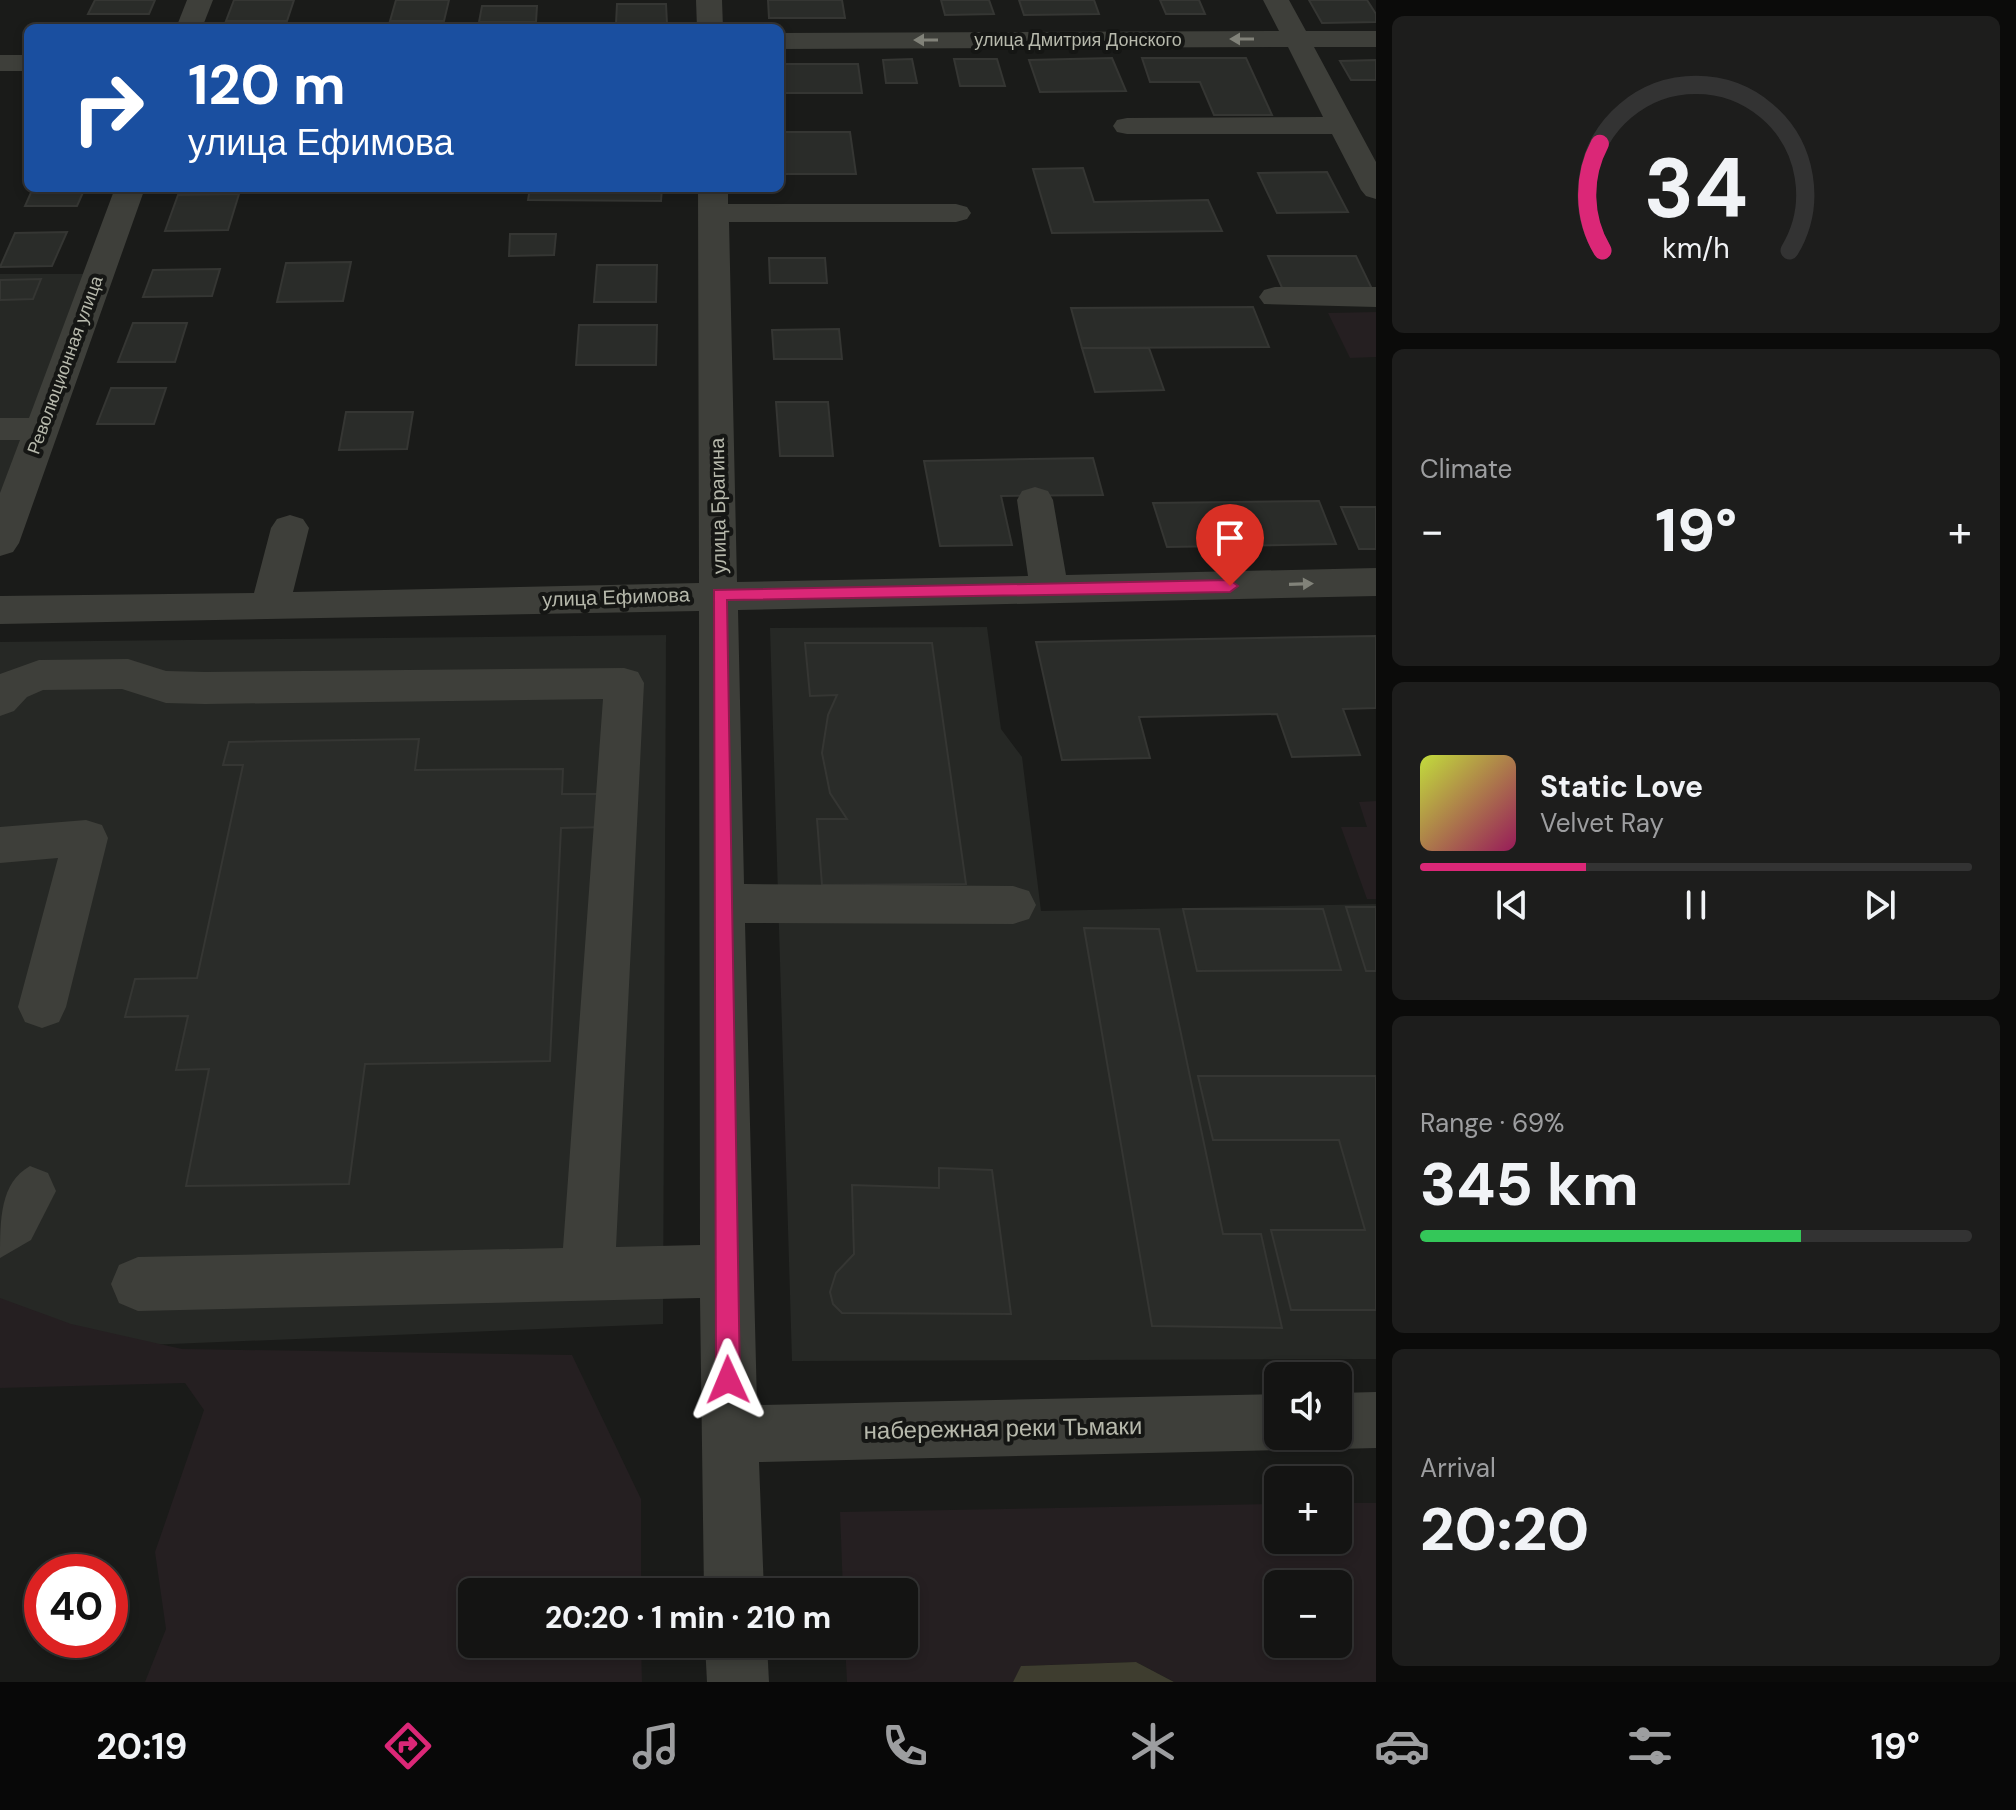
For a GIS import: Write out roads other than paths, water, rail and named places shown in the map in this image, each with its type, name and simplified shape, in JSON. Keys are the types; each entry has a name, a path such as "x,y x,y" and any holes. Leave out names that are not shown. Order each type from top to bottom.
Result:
{"street":[{"path":"191,24 200,0"},
{"path":"709,0 710,24"},
{"path":"1276,0 1376,190"},
{"name":"улица Дмитрия Донского","path":"784,41 1376,39"},
{"path":"1127,126 1342,125"},
{"name":"Революционная улица","path":"0,543 129,192"},
{"path":"713,200 956,213"},
{"name":"улица Брагина","path":"713,200 729,1434 734,1578"},
{"path":"1275,297 1376,297"},
{"path":"0,429 42,429"},
{"path":"1035,500 1050,591"},
{"path":"270,607 290,528"},
{"name":"улица Ефимова","path":"0,610 270,607 1376,582"},
{"path":"0,700 13,686 39,675 128,674 143,682 166,687 205,688 624,683 588,1272"},
{"path":"0,845 86,838 42,1007"},
{"path":"722,903 1013,905"},
{"path":"0,1232 12,1222 30,1191"},
{"path":"138,1284 727,1271"},
{"path":"1352,1421 1376,1420"},
{"name":"набережная реки Тьмаки","path":"729,1434 1264,1422"},
{"path":"737,1658 738,1682"}]}
